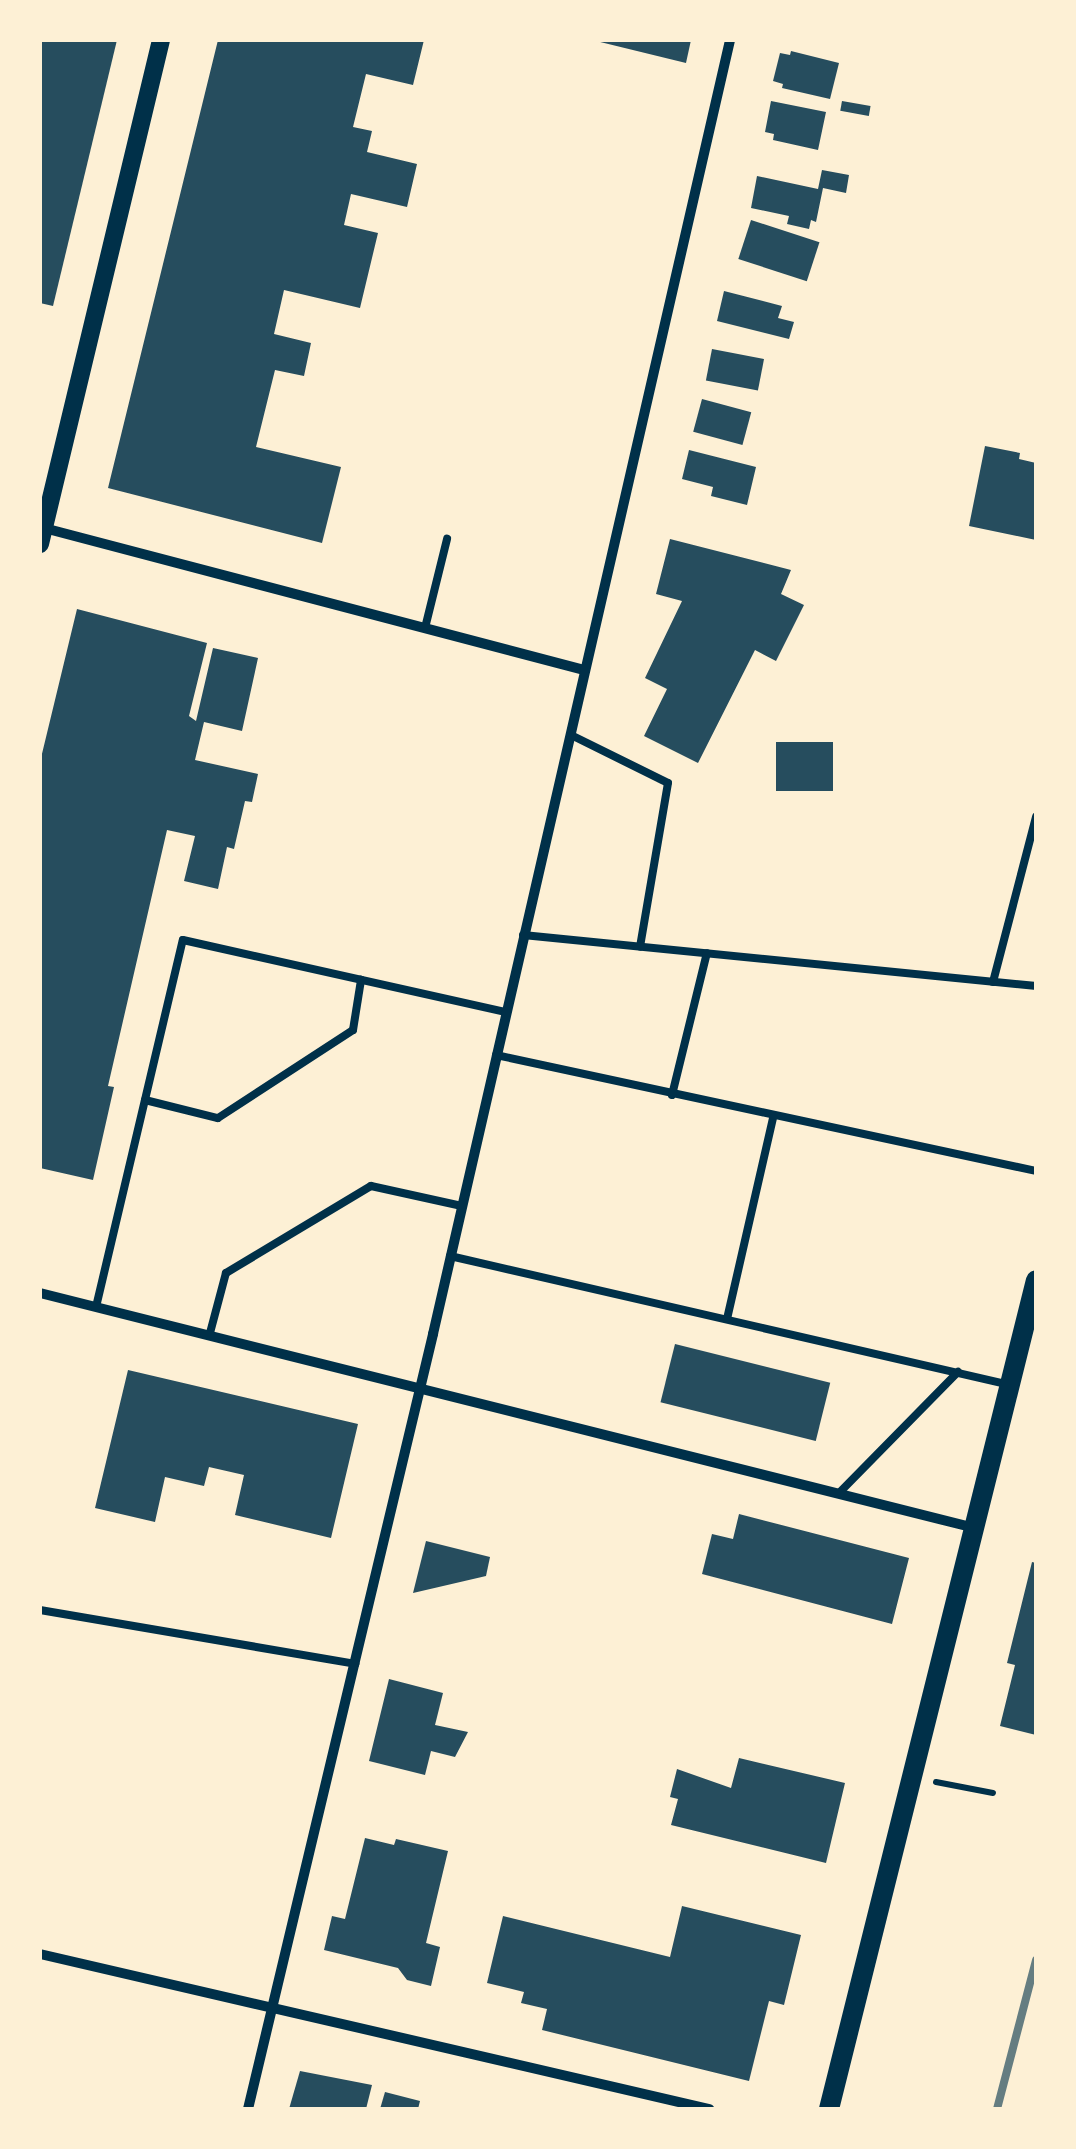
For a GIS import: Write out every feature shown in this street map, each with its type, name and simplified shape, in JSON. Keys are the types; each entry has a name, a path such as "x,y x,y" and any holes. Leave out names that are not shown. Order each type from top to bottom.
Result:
{"main road":[{"path":"830,2109 1036,1280"}],"street":[{"path":"161,40 41,533 584,670"},
{"path":"248,2109 420,1388 730,40"},
{"path":"40,1293 975,1528"},
{"path":"40,1954 709,2109"}],"lane":[{"path":"425,628 447,539"},
{"path":"571,735 668,783 640,947"},
{"path":"993,982 1036,817"},
{"path":"524,934 1036,986"},
{"path":"96,1306 183,940 506,1012"},
{"path":"672,1094 708,953"},
{"path":"145,1100 218,1118 353,1030 361,980"},
{"path":"496,1055 1036,1172"},
{"path":"727,1319 773,1118"},
{"path":"210,1333 226,1273 370,1186 462,1206"},
{"path":"450,1256 1010,1385"},
{"path":"839,1493 958,1372"},
{"path":"40,1610 355,1664"}],"path":[{"path":"915,1777 993,1794"}],"building":[{"path":"40,40 117,40 53,306 40,303"},
{"path":"218,40 424,40 413,85 366,74 353,127 372,131 367,152 417,164 407,207 351,194 344,225 378,233 360,308 284,290 274,334 311,343 304,376 275,370 256,447 341,467 322,543 108,488"},
{"path":"592,40 691,40 686,63"},
{"path":"791,51 839,63 830,99 782,88 783,84 773,81 780,53 790,55"},
{"path":"771,101 826,112 818,150 773,140 774,134 765,132"},
{"path":"842,101 871,106 869,116 840,111"},
{"path":"822,170 849,175 846,193 823,188 816,222 811,220 809,229 787,224 789,216 751,208 757,176 818,189"},
{"path":"751,220 819,242 807,281 738,259"},
{"path":"724,291 782,306 778,318 794,322 789,339 717,321"},
{"path":"712,349 764,359 758,391 706,380"},
{"path":"702,399 751,412 742,445 693,432"},
{"path":"985,446 1020,453 1019,459 1036,463 1036,540 969,526"},
{"path":"689,450 756,467 747,505 711,496 713,487 682,479"},
{"path":"670,539 791,570 781,594 804,605 776,661 755,650 698,763 644,736 667,689 645,678 682,601 656,594"},
{"path":"77,609 207,643 189,716 196,721 213,648 258,658 242,731 204,722 195,760 258,774 252,802 245,801 234,849 227,847 218,889 184,881 195,836 167,830 108,1086 114,1087 93,1180 40,1168 40,762"},
{"path":"776,742 833,742 833,791 776,791"},
{"path":"675,1344 830,1383 816,1441 660,1402"},
{"path":"128,1370 358,1424 331,1538 235,1515 244,1475 209,1467 204,1486 165,1477 155,1522 95,1508"},
{"path":"739,1514 909,1558 892,1624 702,1574 712,1534 733,1539"},
{"path":"426,1541 490,1557 486,1576 413,1593"},
{"path":"1032,1562 1036,1563 1036,1735 1000,1726 1015,1665 1007,1663"},
{"path":"389,1679 443,1693 435,1725 468,1732 455,1757 431,1751 425,1775 369,1761"},
{"path":"739,1758 845,1783 826,1863 671,1825 678,1799 670,1797 677,1769 731,1788"},
{"path":"365,1838 394,1845 396,1839 448,1851 426,1943 440,1947 431,1986 407,1980 398,1968 324,1950 332,1916 345,1919"},
{"path":"682,1906 801,1935 784,2005 769,2001 749,2081 542,2030 547,2009 521,2003 524,1992 487,1983 503,1916 670,1957"},
{"path":"300,2071 372,2085 366,2109 289,2109"},
{"path":"385,2092 420,2101 418,2109 380,2109"}],"railway":[{"path":"997,2109 1036,1960"}]}
